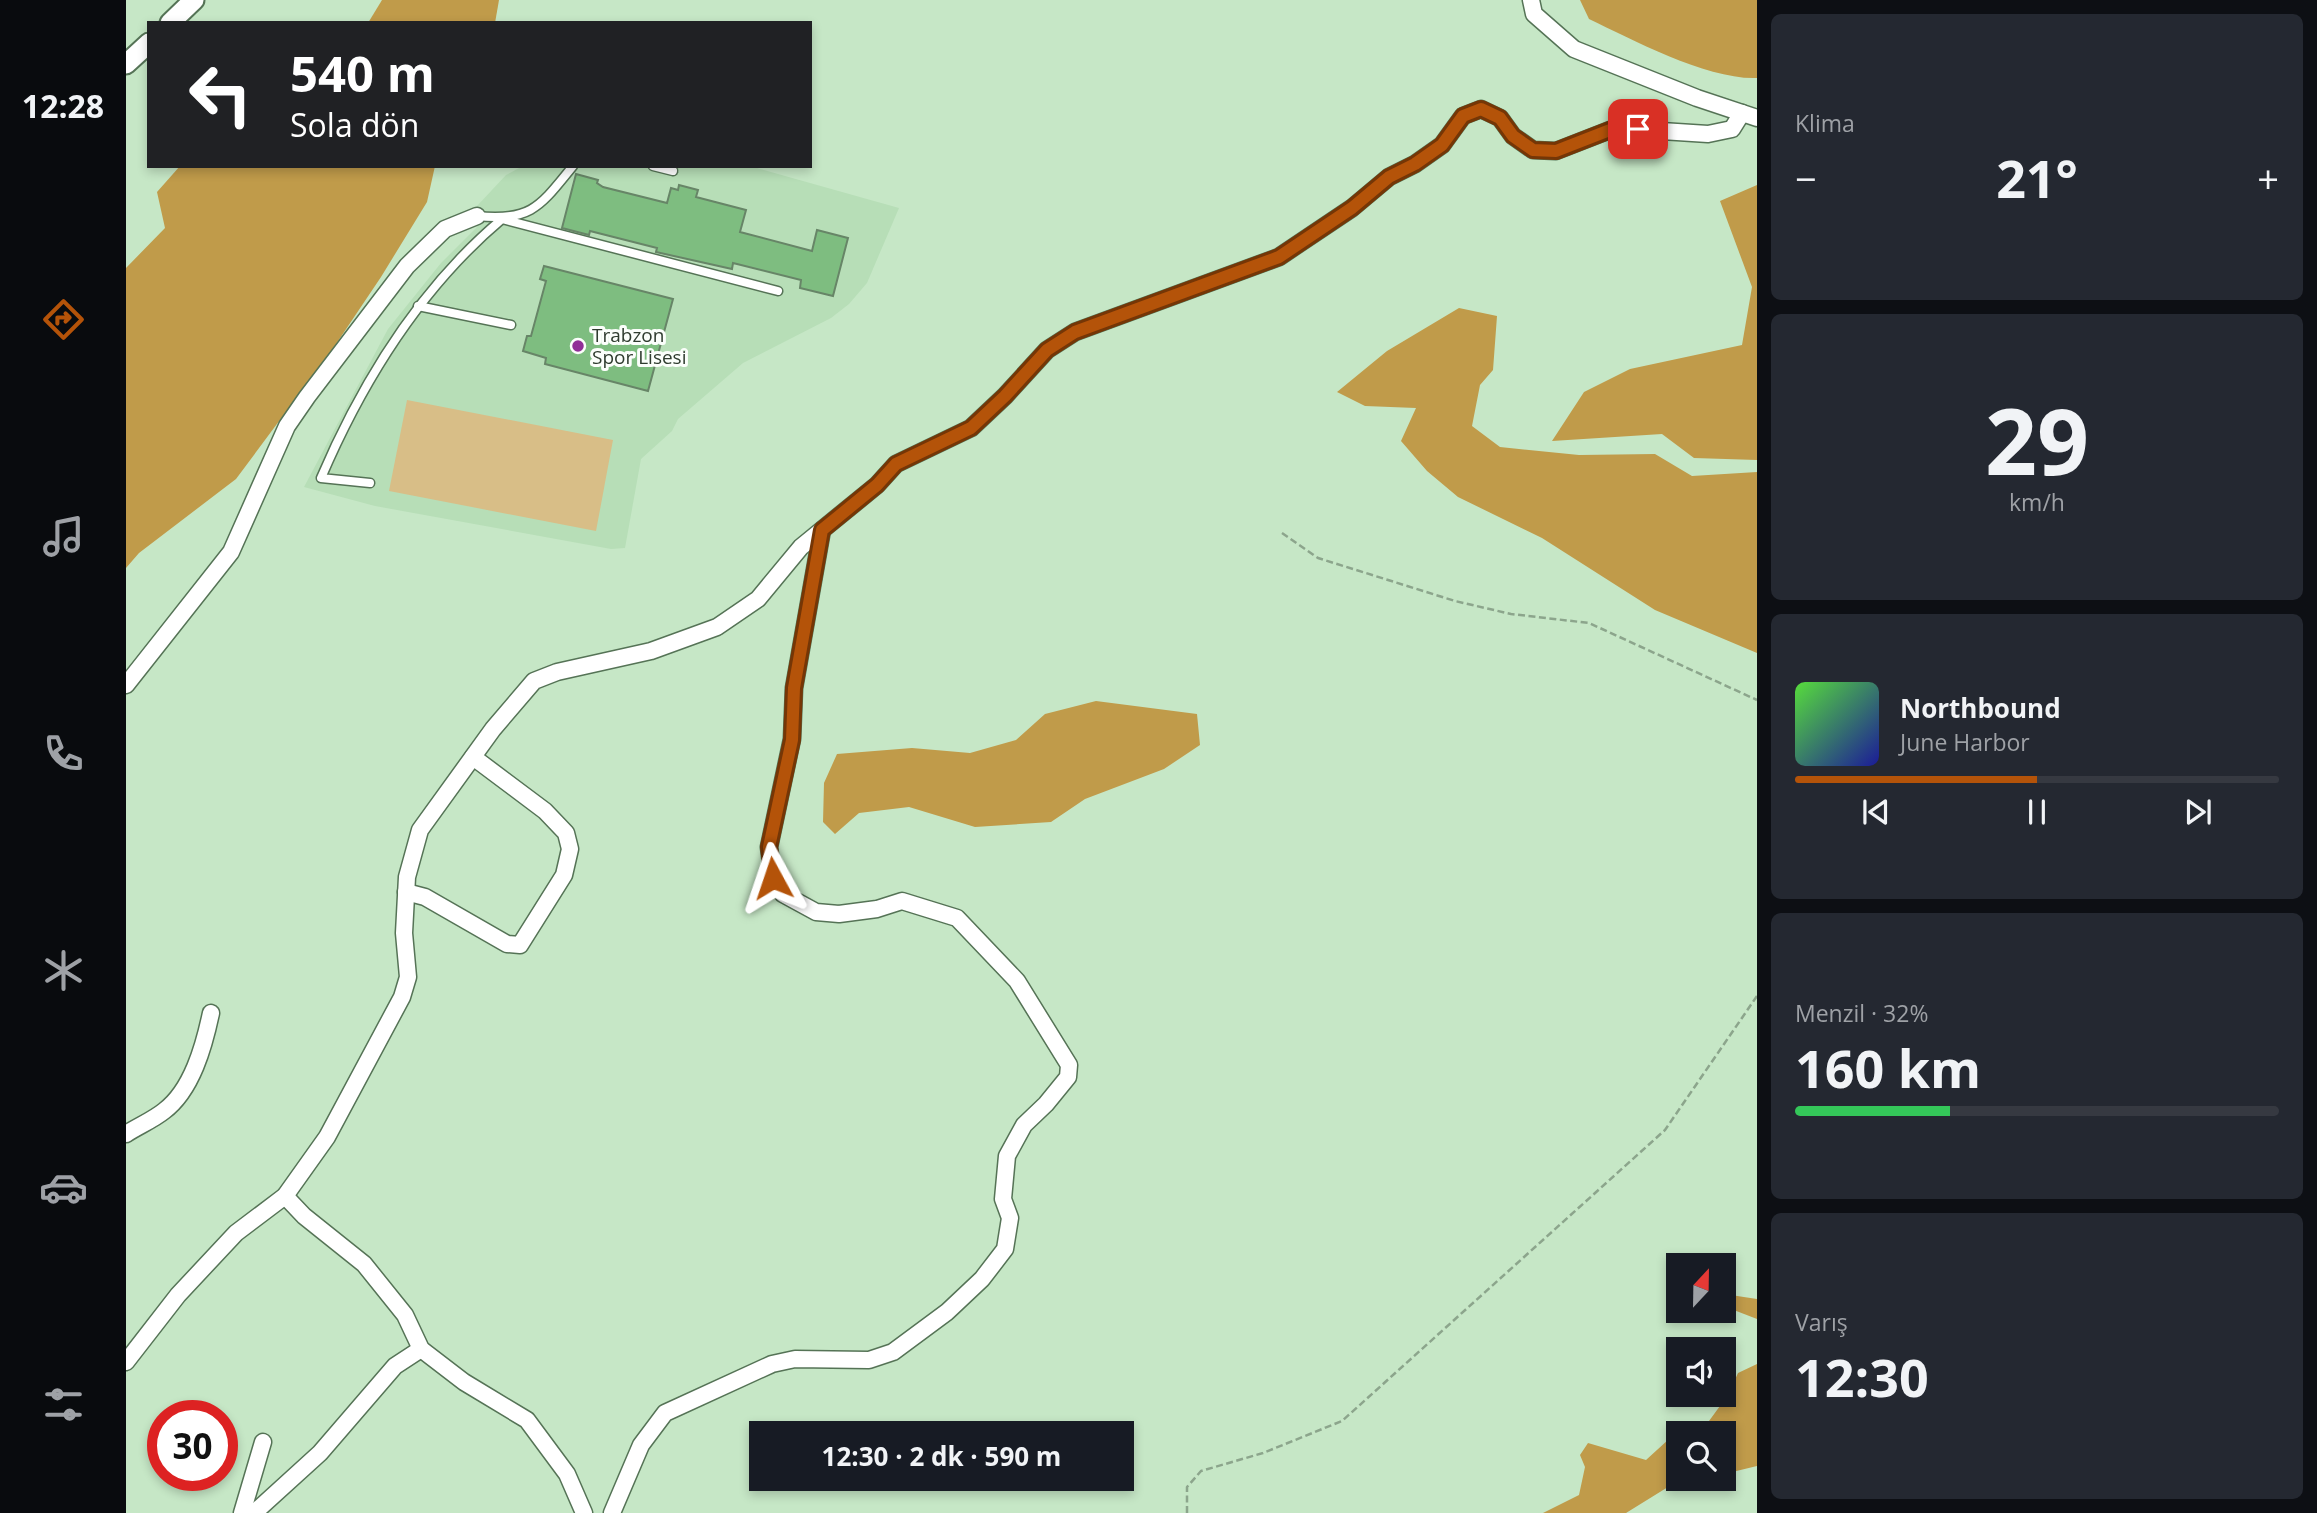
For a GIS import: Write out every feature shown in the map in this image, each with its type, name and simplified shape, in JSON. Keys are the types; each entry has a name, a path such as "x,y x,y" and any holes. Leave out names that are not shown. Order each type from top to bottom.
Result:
{"street":[{"path":"172,21 194,0"},
{"path":"1531,0 1534,14 1574,49 1750,116"},
{"path":"126,64 147,45"},
{"path":"126,1362 178,1295 236,1233 285,1196 327,1137 401,997 408,977 404,933 407,877 420,830 473,757 534,681 651,651 717,627 758,599 801,547 877,485 896,464 971,428 1047,350 1075,332 1279,257 1352,208 1389,177 1415,164 1442,145 1463,116 1481,109 1500,118 1513,136 1533,150 1556,151 1615,128 1708,134 1732,129 1750,116"},
{"path":"126,685 231,552 287,426 307,397 407,266 445,229 477,216"},
{"path":"612,1513 641,1445 665,1413 772,1364 794,1359 869,1360 893,1352 947,1312 973,1287 1004,1249 1010,1217 1003,1199 1007,1156 1024,1125 1068,1077 1069,1065 1017,981 957,918 902,901 877,909 839,914 816,912 783,894 773,878 769,847 792,740 794,688 822,530"},
{"path":"406,892 425,897 506,944 520,945 564,875 570,849 565,833 545,811 473,757"},
{"path":"126,1134 165,1111 183,1089 205,1045 211,1013"},
{"path":"285,1196 304,1216 364,1264 405,1315 421,1349 464,1382 527,1420 567,1474 584,1513"},
{"path":"254,1513 320,1453 394,1366 421,1349"},
{"path":"242,1513 263,1443"}],"lane":[{"path":"370,483 321,478 333,450 395,337 447,269 502,219 530,211 546,200 571,168"},
{"path":"661,168 673,171"},
{"path":"477,216 502,219 778,291"},
{"path":"418,306 511,325"}],"path":[{"path":"1282,533 1318,558 1455,601 1511,614 1588,623 1757,700"},
{"path":"1187,1513 1186,1487 1201,1471 1264,1453 1342,1421 1429,1345 1523,1256 1665,1130 1757,996"}],"shaded area":[{"path":"382,0 499,0 495,21 369,21"},
{"path":"1580,0 1757,0 1757,78 1716,73 1671,57 1589,19"},
{"path":"178,168 435,168 427,202 381,277 332,350 236,479 139,553 126,568 126,268 165,228 157,192"},
{"name":"Trabzon Spor Lisesi","path":"519,168 757,168 899,208 867,283 849,304 831,318 743,363 678,419 672,431 641,459 625,548 611,549 375,506 304,487 388,329 441,263 477,227 477,206 506,175"},
{"path":"1757,185 1757,460 1694,458 1662,434 1552,441 1584,392 1630,369 1742,345 1752,287 1720,201"},
{"path":"1459,308 1497,316 1493,370 1480,385 1472,426 1500,447 1579,455 1655,454 1692,476 1757,472 1757,653 1655,610 1542,538 1458,497 1427,471 1401,441 1416,408 1365,406 1337,392 1387,351"},
{"path":"407,400 613,440 596,531 389,491"},
{"path":"1096,701 1197,714 1200,745 1164,769 1085,799 1051,822 975,827 909,807 859,813 835,834 823,822 824,783 837,754 912,748 970,753 1016,740 1045,714"},
{"path":"1736,1296 1757,1299 1757,1319 1736,1311"},
{"path":"1757,1364 1757,1466 1736,1471 1736,1421 1709,1421 1719,1407 1736,1407 1738,1373"},
{"path":"1666,1442 1666,1488 1626,1513 1543,1513 1579,1495 1585,1467 1580,1455 1588,1443 1646,1460"}],"building":[{"path":"576,174 598,180 597,183 603,187 667,203 671,188 678,190 679,185 698,190 696,197 746,210 740,232 812,251 817,230 848,238 833,296 800,288 801,280 733,263 732,269 656,252 657,248 590,231 589,235 562,228"},
{"path":"544,266 673,299 648,391 545,364 546,358 523,351 527,336 531,336 546,281 540,279"}],"place":[{"name":"Trabzon Spor Lisesi","path":"578,346"}],"route":[{"path":"773,878 769,847 792,740 794,688 822,530 877,485 896,464 971,428 1047,350 1075,332 1279,257 1352,208 1389,177 1415,164 1442,145 1463,116 1481,109 1500,118 1513,136 1533,150 1556,151 1615,128 1638,129"}]}
